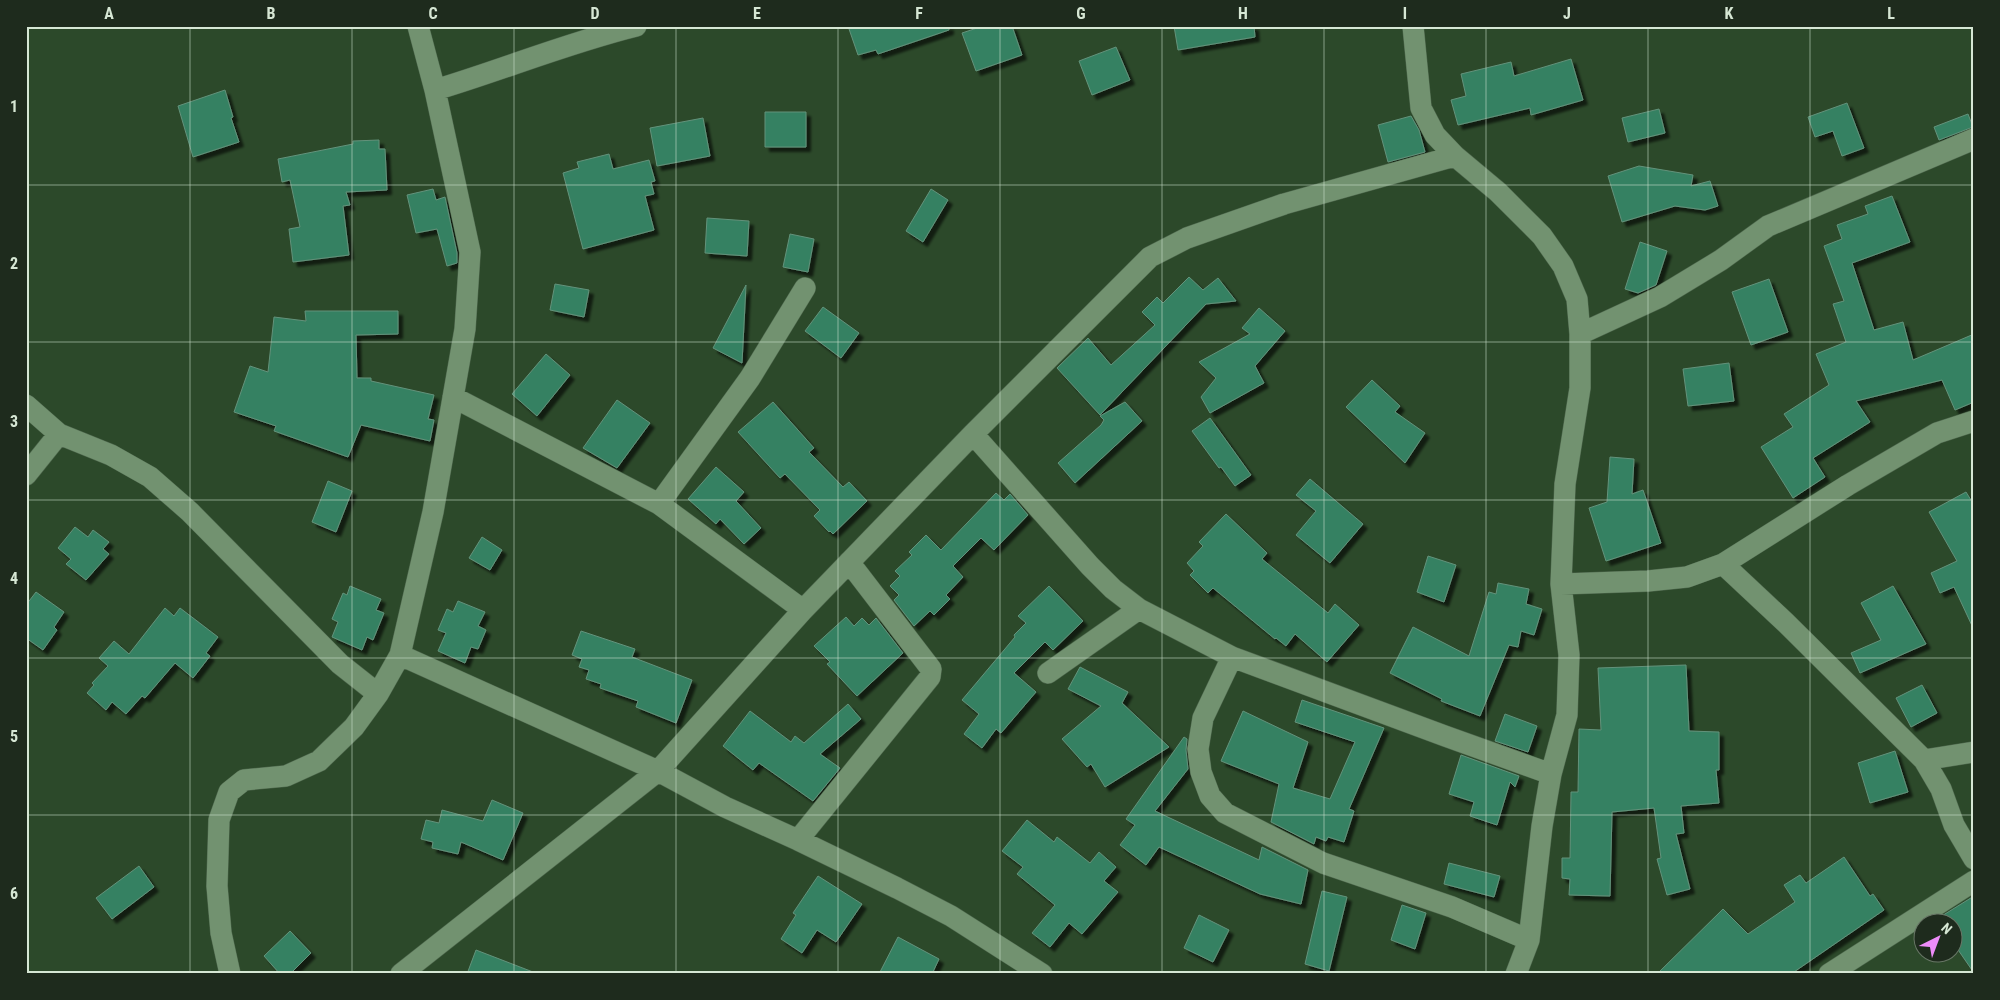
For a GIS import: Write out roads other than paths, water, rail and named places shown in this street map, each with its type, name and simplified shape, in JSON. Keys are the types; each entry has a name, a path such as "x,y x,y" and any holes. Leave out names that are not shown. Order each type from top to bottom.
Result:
{"street":[{"path":"230,974 221,933 217,886 219,820 229,792 244,780 286,776 319,760 354,727 378,694 400,655 433,512 465,329 470,252 435,90 418,26"},
{"path":"435,90 484,76 595,36 636,26"},
{"path":"1413,26 1421,108 1435,135 1455,156 1498,192 1542,236 1563,266 1577,299 1580,334 1580,388 1565,484 1561,584 1569,655 1567,715 1552,774 1542,826 1529,940 1516,974"},
{"path":"1580,334 1660,297 1722,260 1768,226 1974,140"},
{"path":"401,974 658,771 803,610 973,434 1150,257 1187,238 1284,204 1455,156"},
{"path":"659,504 750,378 805,288"},
{"path":"453,397 659,504 803,610"},
{"path":"26,404 59,434 111,455 150,477 190,512 340,664 378,694"},
{"path":"1561,584 1648,581 1687,577 1723,564 1848,485 1937,433 1974,421"},
{"path":"26,475 59,434"},
{"path":"973,434 1090,566 1139,609 1232,657 1552,774"},
{"path":"798,840 930,677 932,672 849,562"},
{"path":"1723,564 1786,623 1924,760 1941,789 1954,825 1974,859"},
{"path":"1048,673 1139,609"},
{"path":"400,655 658,771 725,807 798,840 951,916 1042,974"},
{"path":"1232,657 1203,718 1198,749 1201,772 1210,796 1225,813 1323,863 1452,907 1529,940"},
{"path":"1924,760 1974,752"},
{"path":"1829,974 1974,881"}]}
